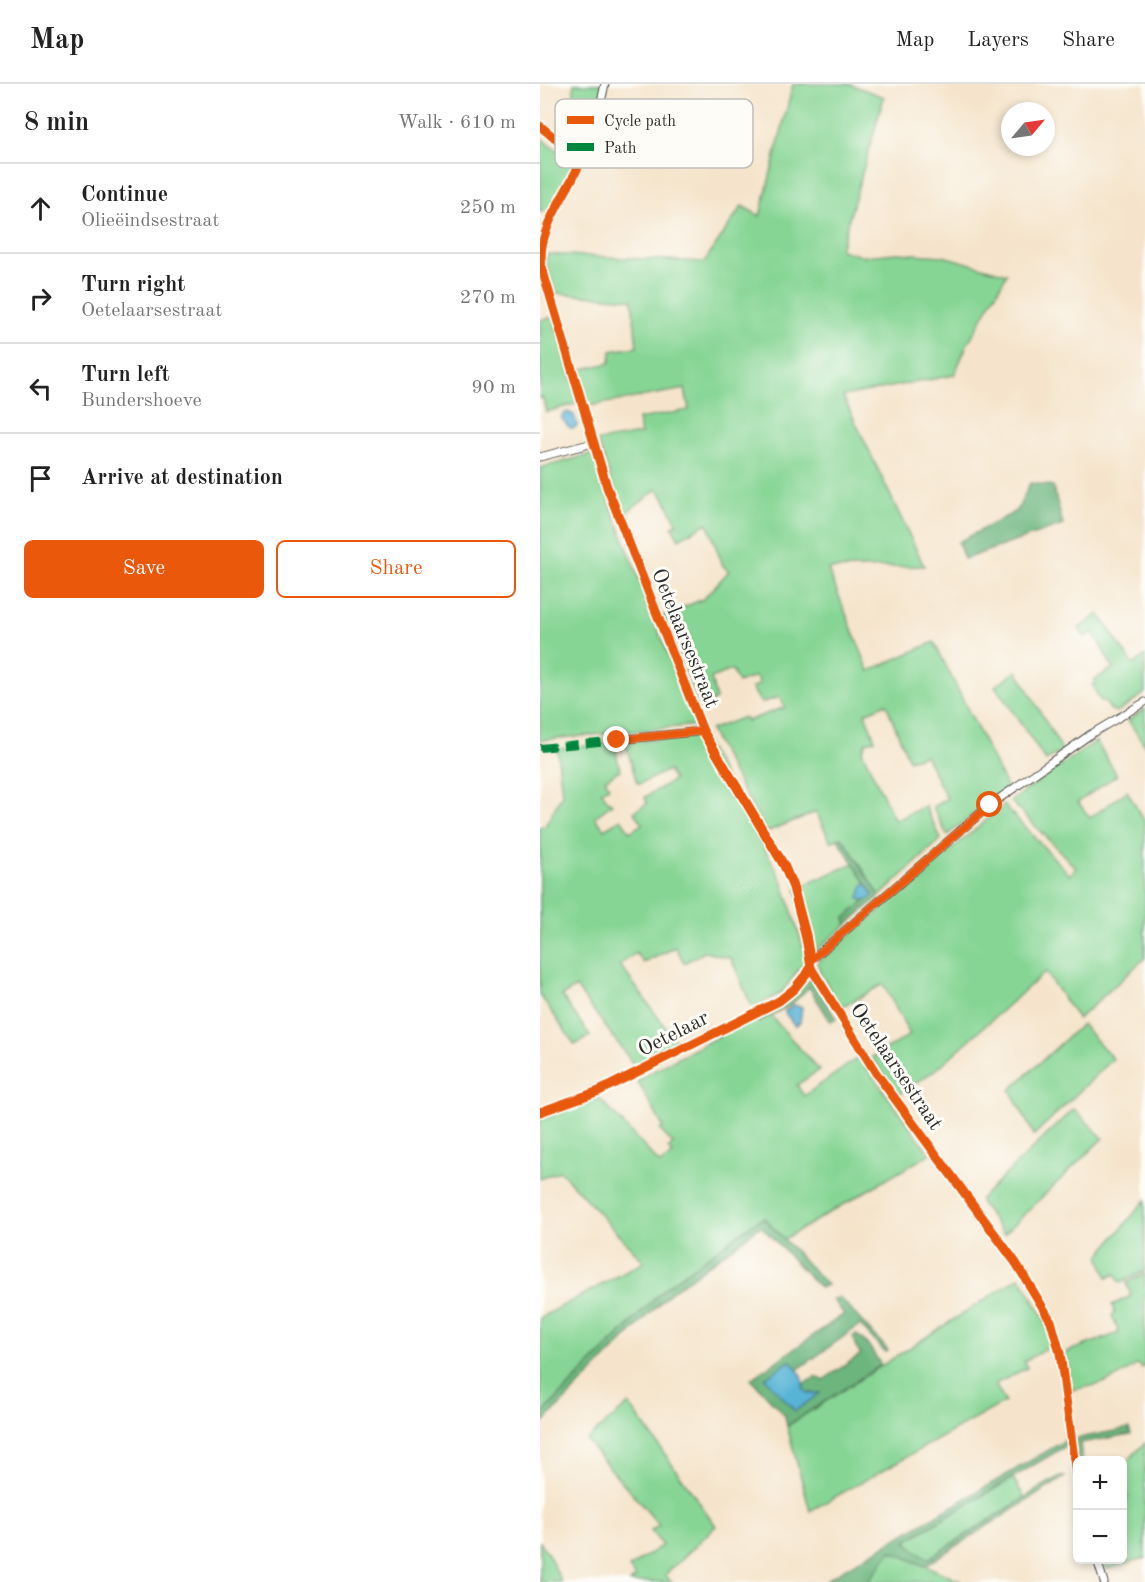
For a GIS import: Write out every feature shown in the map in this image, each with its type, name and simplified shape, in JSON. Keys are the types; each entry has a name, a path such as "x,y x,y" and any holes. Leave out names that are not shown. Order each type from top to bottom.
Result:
{"street":[{"name":"Oetelaarsestraat","path":"603,99 606,84"},
{"path":"540,126 555,138"},
{"name":"Oetelaarsestraat","path":"578,168 542,245 541,265 607,487 703,731 784,866 793,887 811,968 876,1073 1016,1263 1051,1321 1060,1353 1073,1457"},
{"path":"540,457 593,443"},
{"path":"811,960 990,805 1091,734 1145,702"},
{"path":"617,740 703,731"},
{"name":"Oetelaar","path":"540,1112 599,1090 779,1000 794,990 811,968"},
{"path":"1098,1564 1104,1582"}],"green space":[{"path":"574,84 604,84 600,99 574,99"},
{"path":"793,84 849,84 884,97 840,250 863,256 897,253 943,256 1007,274 967,345 954,375 843,396 924,566 828,569 869,671 934,642 1007,788 947,835 933,807 947,799 925,755 909,760 886,704 865,713 875,740 866,742 862,751 895,821 925,806 941,839 880,896 842,837 831,842 816,812 766,832 715,740 710,730 744,717 747,721 785,707 779,697 761,703 752,688 760,684 756,676 738,683 732,670 711,678 716,699 701,708 663,616 703,599 729,571 723,566 707,523 679,539 672,527 677,524 665,499 657,489 623,515 598,441 641,434 638,419 689,410 685,389 589,406 578,370 610,363 611,351 637,347 632,299 555,293 547,266 547,254 704,262 742,206 760,216"},
{"path":"540,137 555,149 555,168 576,168 557,208 540,212"},
{"path":"553,317 579,403 546,412 543,398 540,398 540,320"},
{"path":"592,454 654,620 697,725 540,740 540,468"},
{"path":"1030,483 1053,486 1063,525 964,559 958,542 1017,511"},
{"path":"1099,614 1133,665 1145,655 1145,693 1117,712 1111,710 1104,701 1101,702 1092,685 1096,683 1094,680 1113,668 1093,632 1084,637 1079,628"},
{"path":"1017,671 1062,750 1046,761 995,686"},
{"path":"1145,709 1145,746 1128,720"},
{"path":"702,736 782,880 807,959 781,993 752,1008 731,958 705,952 684,963 676,947 644,963 636,953 620,965 679,1046 637,1069 576,987 562,996 590,1036 575,1045 540,995 540,827 545,826 562,795 557,749 614,743 620,770 605,779 609,787 601,791 612,804 595,817 604,829 621,819 630,832 642,824 634,812 647,803 645,797 674,780 668,770 640,784 637,783 625,742"},
{"path":"1096,741 1117,775 1078,802 1090,818 1127,791 1145,822 1145,958 1078,1019 1045,972 938,1068 899,1095 872,1057 910,1035 883,984 841,1008 820,972 818,962 1004,805 1070,875 1076,868 1011,801"},
{"path":"842,837 880,896 847,924 845,918 873,894 838,839"},
{"path":"854,863 867,884 863,885 862,901 866,901 845,918 847,924 814,952 796,889"},
{"path":"809,976 836,1019 831,1022 809,987 792,1004 759,1022 751,1019 788,999"},
{"path":"771,1016 819,1070 797,1085 804,1096 859,1057 930,1154 784,1239 764,1218 757,1221 666,1287 540,1416 540,1318 644,1262 560,1171 540,1179 540,1120 599,1098 660,1164 673,1154 668,1149 673,1144 660,1130 663,1127 637,1080 751,1019 759,1022"},
{"path":"1082,1024 1113,1059 1034,1135 1010,1090"},
{"path":"1074,1109 1103,1138 1004,1234 980,1199"},
{"path":"1145,1200 1145,1271 1120,1283 1115,1274 1107,1278 1099,1256"},
{"path":"764,1218 827,1285 820,1288 761,1226 670,1293 540,1426 540,1416 666,1287"},
{"path":"1145,1274 1145,1366 1142,1368 1138,1364 1106,1382 1070,1390 1066,1352 1119,1333 1112,1315 1115,1313 1112,1305 1131,1296 1126,1283"},
{"path":"1020,1277 1044,1318 1054,1345 1024,1361 1027,1368 995,1384 1005,1402 810,1511 787,1426"},
{"path":"839,1297 888,1350 885,1352 860,1325 797,1370 790,1361 765,1378 795,1411 818,1393 807,1393 803,1384 816,1377 823,1380 861,1354 856,1348 853,1337 856,1334 869,1346 881,1365 787,1426 785,1416 751,1379 844,1314 833,1300"},
{"path":"629,1404 716,1526 665,1575 672,1582 630,1582 636,1577 629,1568 662,1545 651,1531 659,1525 586,1440"},
{"path":"1129,1428 1131,1434 1080,1443 1082,1456 1077,1456 1074,1439"},
{"path":"1066,1440 1066,1446 907,1540 916,1551 928,1559 1043,1486 1061,1476 1065,1477 924,1566 891,1551 868,1582 828,1582 827,1579"},
{"path":"1145,1443 1145,1560 1144,1558 1127,1563 1128,1497 1127,1461"},
{"path":"1013,1478 1025,1498 928,1559 906,1541"},
{"path":"540,1542 549,1556 562,1582 540,1582"},
{"path":"891,1550 962,1582 868,1582"},
{"path":"1105,1564 1124,1564 1107,1569"}],"water":[{"path":"568,412 574,415 577,425 575,428 570,428 561,418"},
{"path":"867,884 873,896 866,901 859,899 862,887"},
{"path":"794,1005 802,1007 800,1022 795,1026 785,1013"},
{"path":"790,1361 802,1375 804,1390 807,1393 820,1393 795,1411 765,1378"}],"marked path":[{"path":"540,748 617,740"}],"cycle path":[{"path":"540,126 555,138"},
{"path":"578,168 545,234 541,265 607,487 703,731 784,865 793,887 806,935 811,968 876,1073 1016,1263 1051,1321 1060,1353 1074,1456"},
{"path":"540,1112 599,1091 779,1001 794,989 811,968"}],"route":[{"path":"617,740 703,731 784,866 793,887 811,960 990,805"}]}
